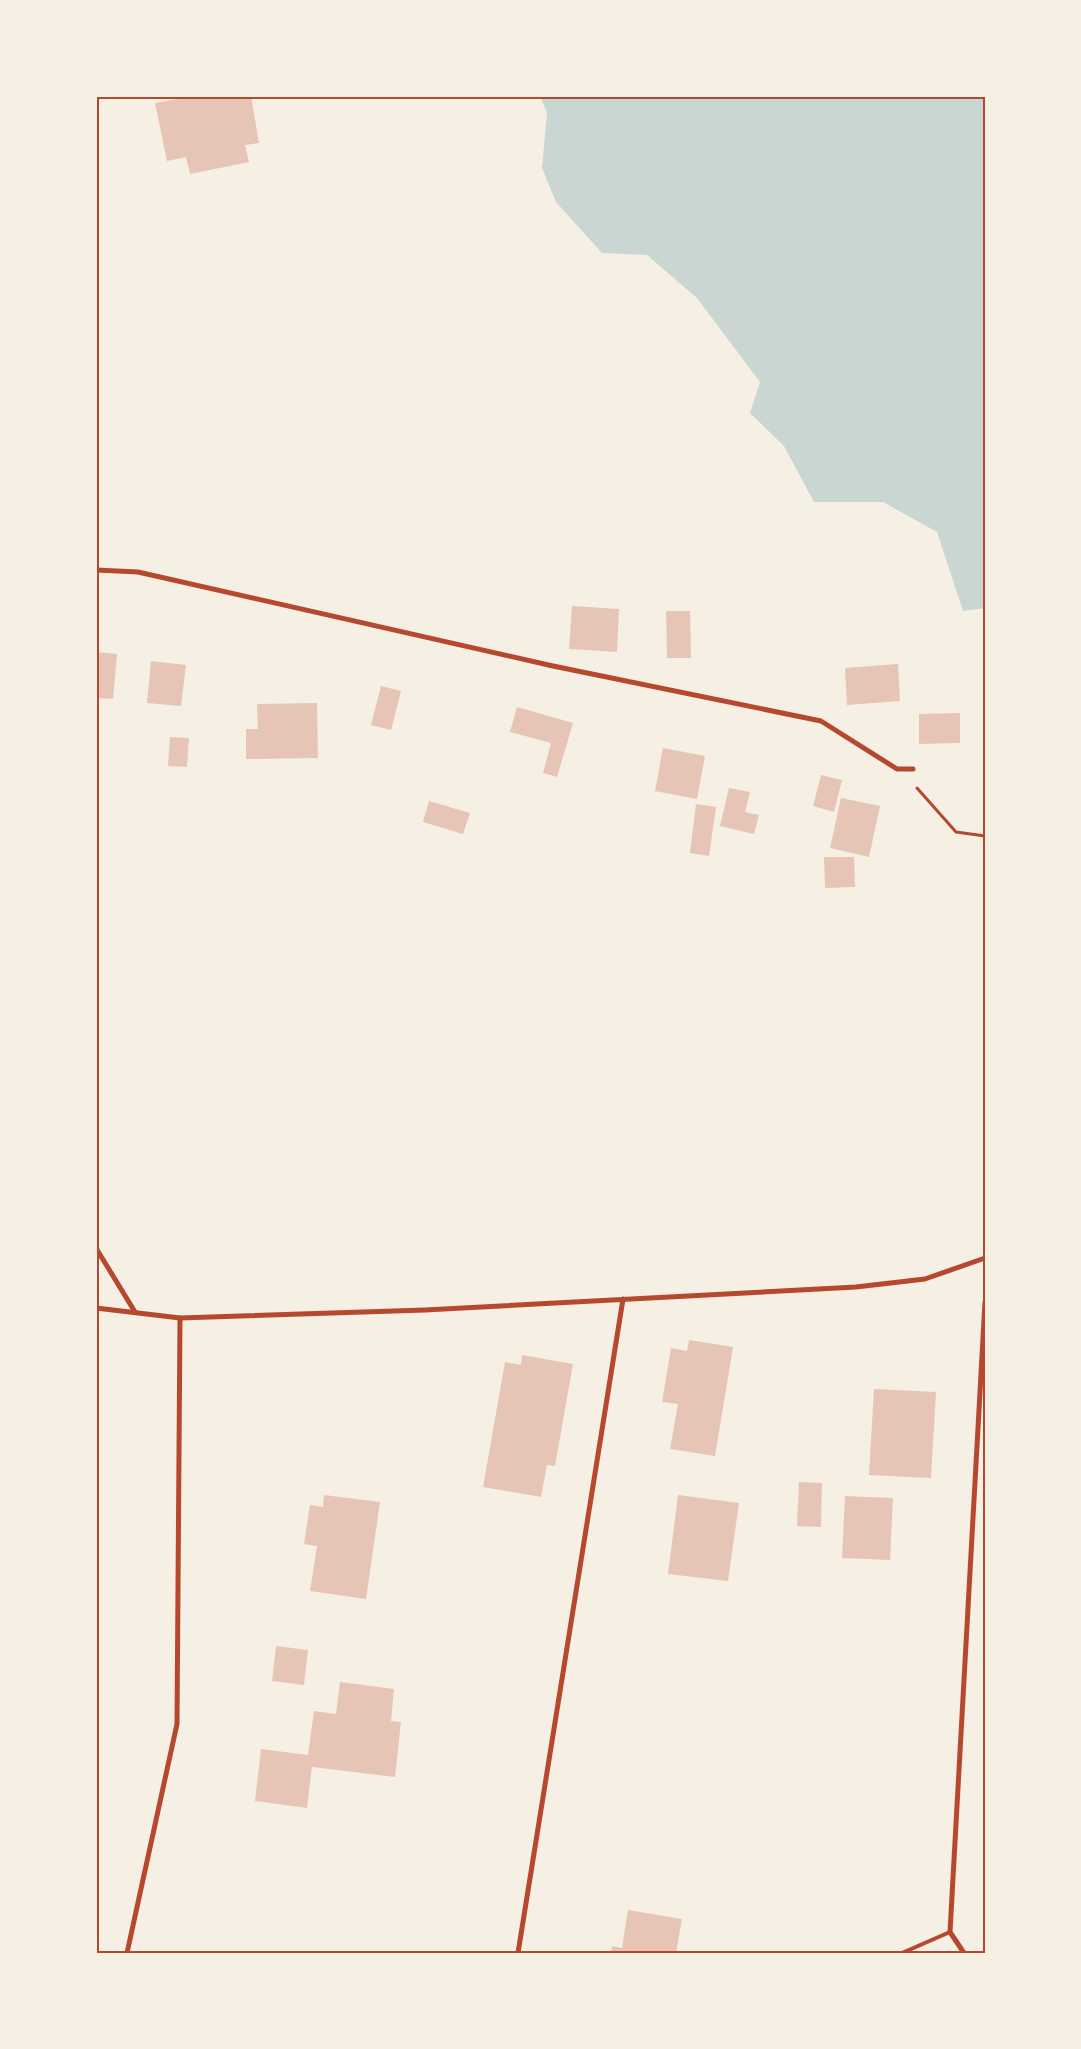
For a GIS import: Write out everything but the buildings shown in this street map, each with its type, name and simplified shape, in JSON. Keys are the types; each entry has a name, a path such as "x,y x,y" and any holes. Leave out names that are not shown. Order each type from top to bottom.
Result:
{"street":[{"path":"96,570 138,572 554,666 821,721 896,769 914,770"},
{"path":"96,1248 135,1312"},
{"path":"96,1308 180,1318 425,1310 856,1287 925,1280 985,1258"},
{"path":"518,1953 623,1299"},
{"path":"964,1953 950,1932 985,1302"},
{"path":"127,1953 178,1724 180,1318"}],"lane":[{"path":"902,1953 950,1932"}],"path":[{"path":"896,769 929,800 956,832 984,835"}],"shaded area":[{"path":"540,96 985,96 985,608 963,611 937,532 883,502 814,502 784,446 750,413 760,382 697,298 647,255 602,253 556,202 542,168 547,113"}]}
